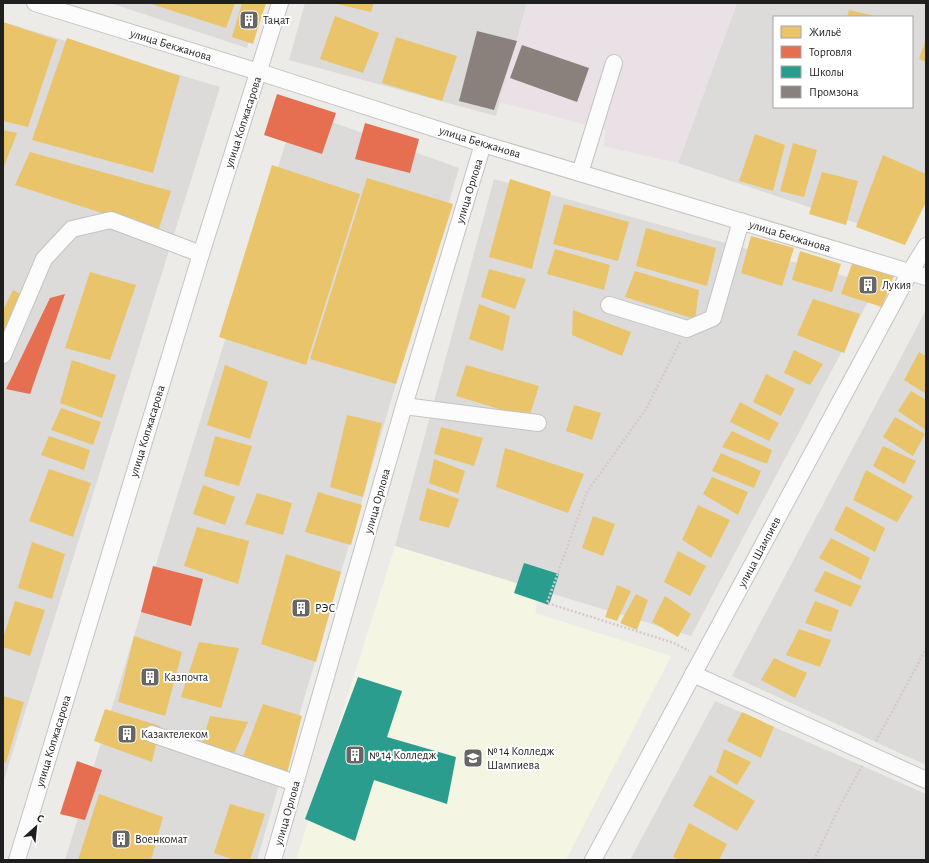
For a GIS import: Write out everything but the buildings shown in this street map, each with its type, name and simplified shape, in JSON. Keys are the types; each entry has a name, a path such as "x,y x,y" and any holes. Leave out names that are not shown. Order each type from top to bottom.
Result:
{"street":[{"name":"улица Бекжанова","path":"36,3 259,72 483,144 926,277"},
{"name":"улица Копжасарова","path":"17,860 201,254 280,3"},
{"path":"580,173 614,64"},
{"name":"улица Орлова","path":"273,860 404,406 483,144"},
{"path":"3,355 44,259 72,229 112,220 201,254"},
{"path":"609,305 687,329 713,318 741,221"},
{"name":"улица Шампиев","path":"593,860 910,272 926,246"},
{"path":"404,406 538,423"},
{"path":"693,674 926,780"},
{"path":"152,734 295,783"}],"path":[{"path":"687,329 646,409 587,492 547,603 674,643 702,658"}],"shaded area":[{"path":"110,3 261,3 247,48"},
{"path":"305,3 527,3 496,116 289,60"},
{"path":"527,3 737,3 678,163 603,146 606,130 499,102"},
{"path":"737,3 926,4 926,194 898,237 678,163"},
{"path":"3,22 220,87 3,783"},
{"path":"296,109 459,168 257,860 65,860"},
{"path":"494,179 877,285 691,636 395,546"},
{"path":"926,310 926,765 732,676"},
{"name":"№ 14 Колледж Шампиева","path":"395,546 539,590 535,613 671,656 566,860 296,860"},
{"path":"715,701 926,794 926,860 630,860"}],"place":[{"name":"Таңат","path":"249,20"},
{"name":"Лукия","path":"868,285"},
{"name":"РЭС","path":"301,608"},
{"name":"Казпочта","path":"150,677"},
{"name":"Казактелеком","path":"127,734"},
{"name":"№ 14 Колледж","path":"355,755"},
{"name":"№ 14 Колледж Шампиева","path":"473,758"},
{"name":"Военкомат","path":"121,839"}]}
